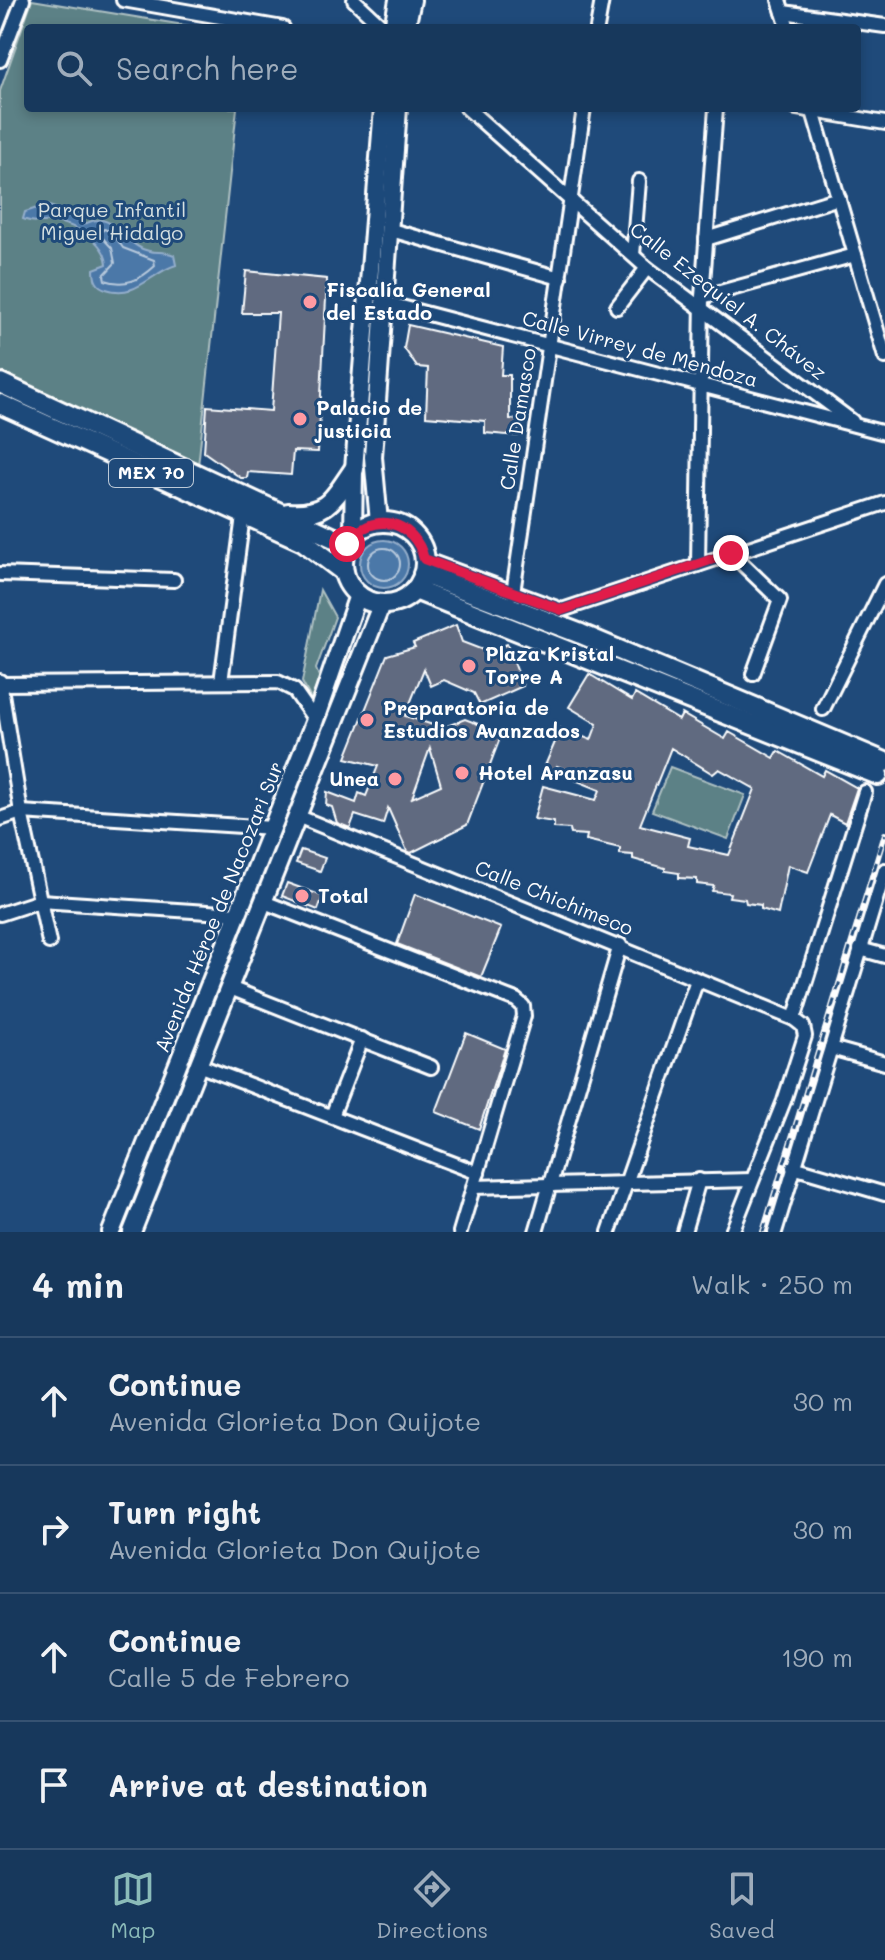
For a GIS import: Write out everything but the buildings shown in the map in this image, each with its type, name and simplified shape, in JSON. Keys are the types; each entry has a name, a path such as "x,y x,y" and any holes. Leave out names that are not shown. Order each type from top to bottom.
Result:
{"main road":[{"path":"394,24 398,0"},
{"path":"407,24 412,0"},
{"path":"344,572 350,539 383,112"},
{"path":"379,522 373,457 398,112"},
{"name":"MEX 70","path":"0,383 281,512 350,539"},
{"name":"MEX 70","path":"0,404 303,541 344,572 358,595"},
{"path":"281,512 315,511 332,503 354,469"},
{"path":"350,539 379,522 395,523 409,530 421,545 421,574 397,601 382,603 358,595"},
{"path":"421,574 881,768"},
{"name":"Avenida Héroe de Nacozari Sur","path":"111,1232 315,720 358,595"},
{"name":"Avenida Héroe de Nacozari Sur","path":"132,1232 382,603"}],"street":[{"path":"0,60 23,0"},
{"path":"123,0 260,24"},
{"path":"354,0 379,24"},
{"path":"598,24 602,0"},
{"path":"781,6 885,26"},
{"path":"362,24 365,13"},
{"name":"Calle Ezequiel A. Chávez","path":"472,112 647,268 702,302 859,426"},
{"name":"Calle Damasco","path":"513,593 583,112"},
{"path":"698,565 702,302 716,112"},
{"path":"813,112 885,357"},
{"path":"828,112 885,123"},
{"path":"633,255 639,181"},
{"path":"706,239 839,198"},
{"path":"391,230 560,278"},
{"path":"702,302 855,255"},
{"path":"617,307 647,268"},
{"name":"Calle Virrey de Mendoza","path":"386,303 885,433"},
{"path":"421,574 513,593 562,610 885,503"},
{"path":"221,682 243,516"},
{"path":"731,553 780,600 753,674"},
{"path":"0,574 174,580"},
{"path":"823,709 885,584"},
{"path":"49,942 21,812 0,683 286,683 315,720"},
{"path":"732,1232 784,1101 805,1036 803,1026 794,1019 865,792"},
{"path":"0,819 21,812 272,828"},
{"name":"Calle Chichimeco","path":"297,816 620,945 794,1019"},
{"path":"775,1232 885,870"},
{"path":"0,914 40,901 238,914"},
{"path":"264,902 516,1000 523,1006 524,1016 460,1232"},
{"path":"536,1232 553,1184 620,945"},
{"path":"860,949 885,956"},
{"path":"609,1232 697,980"},
{"path":"230,988 431,1067"},
{"path":"332,1116 362,1039"},
{"path":"831,1048 885,1063"},
{"path":"198,1065 478,1173"},
{"path":"793,1167 885,1194"},
{"path":"684,1232 699,1180"},
{"path":"474,1187 752,1180"}],"green space":[{"name":"Parque Infantil Miguel Hidalgo","path":"32,0 178,24 24,24 24,112 237,112 198,466 0,373 0,91"},
{"path":"320,590 335,617 316,669 320,679 311,699 302,682"},
{"path":"670,767 745,795 728,839 652,811"}],"water":[{"path":"46,205 73,214 83,225 103,220 140,248 174,255 176,265 126,291 103,288 96,282 94,269 107,264 95,242 80,230 63,223 23,219 25,212"},
{"path":"384,540 401,547 408,564 401,581 384,588 367,581 360,564 367,547"}],"railway":[{"path":"763,1232 885,834"}],"place":[{"name":"Fiscalía General del Estado","path":"310,302"},
{"name":"Palacio de justicia","path":"300,419"},
{"name":"Plaza Kristal Torre A","path":"469,666"},
{"name":"Preparatoria de Estudios Avanzados","path":"367,720"},
{"name":"Hotel Aranzasu","path":"462,773"},
{"name":"Unea","path":"395,779"},
{"name":"Total","path":"302,896"}],"route":[{"path":"347,544 363,527 379,522 395,523 409,530 421,545 424,559 562,610 731,553"}]}
